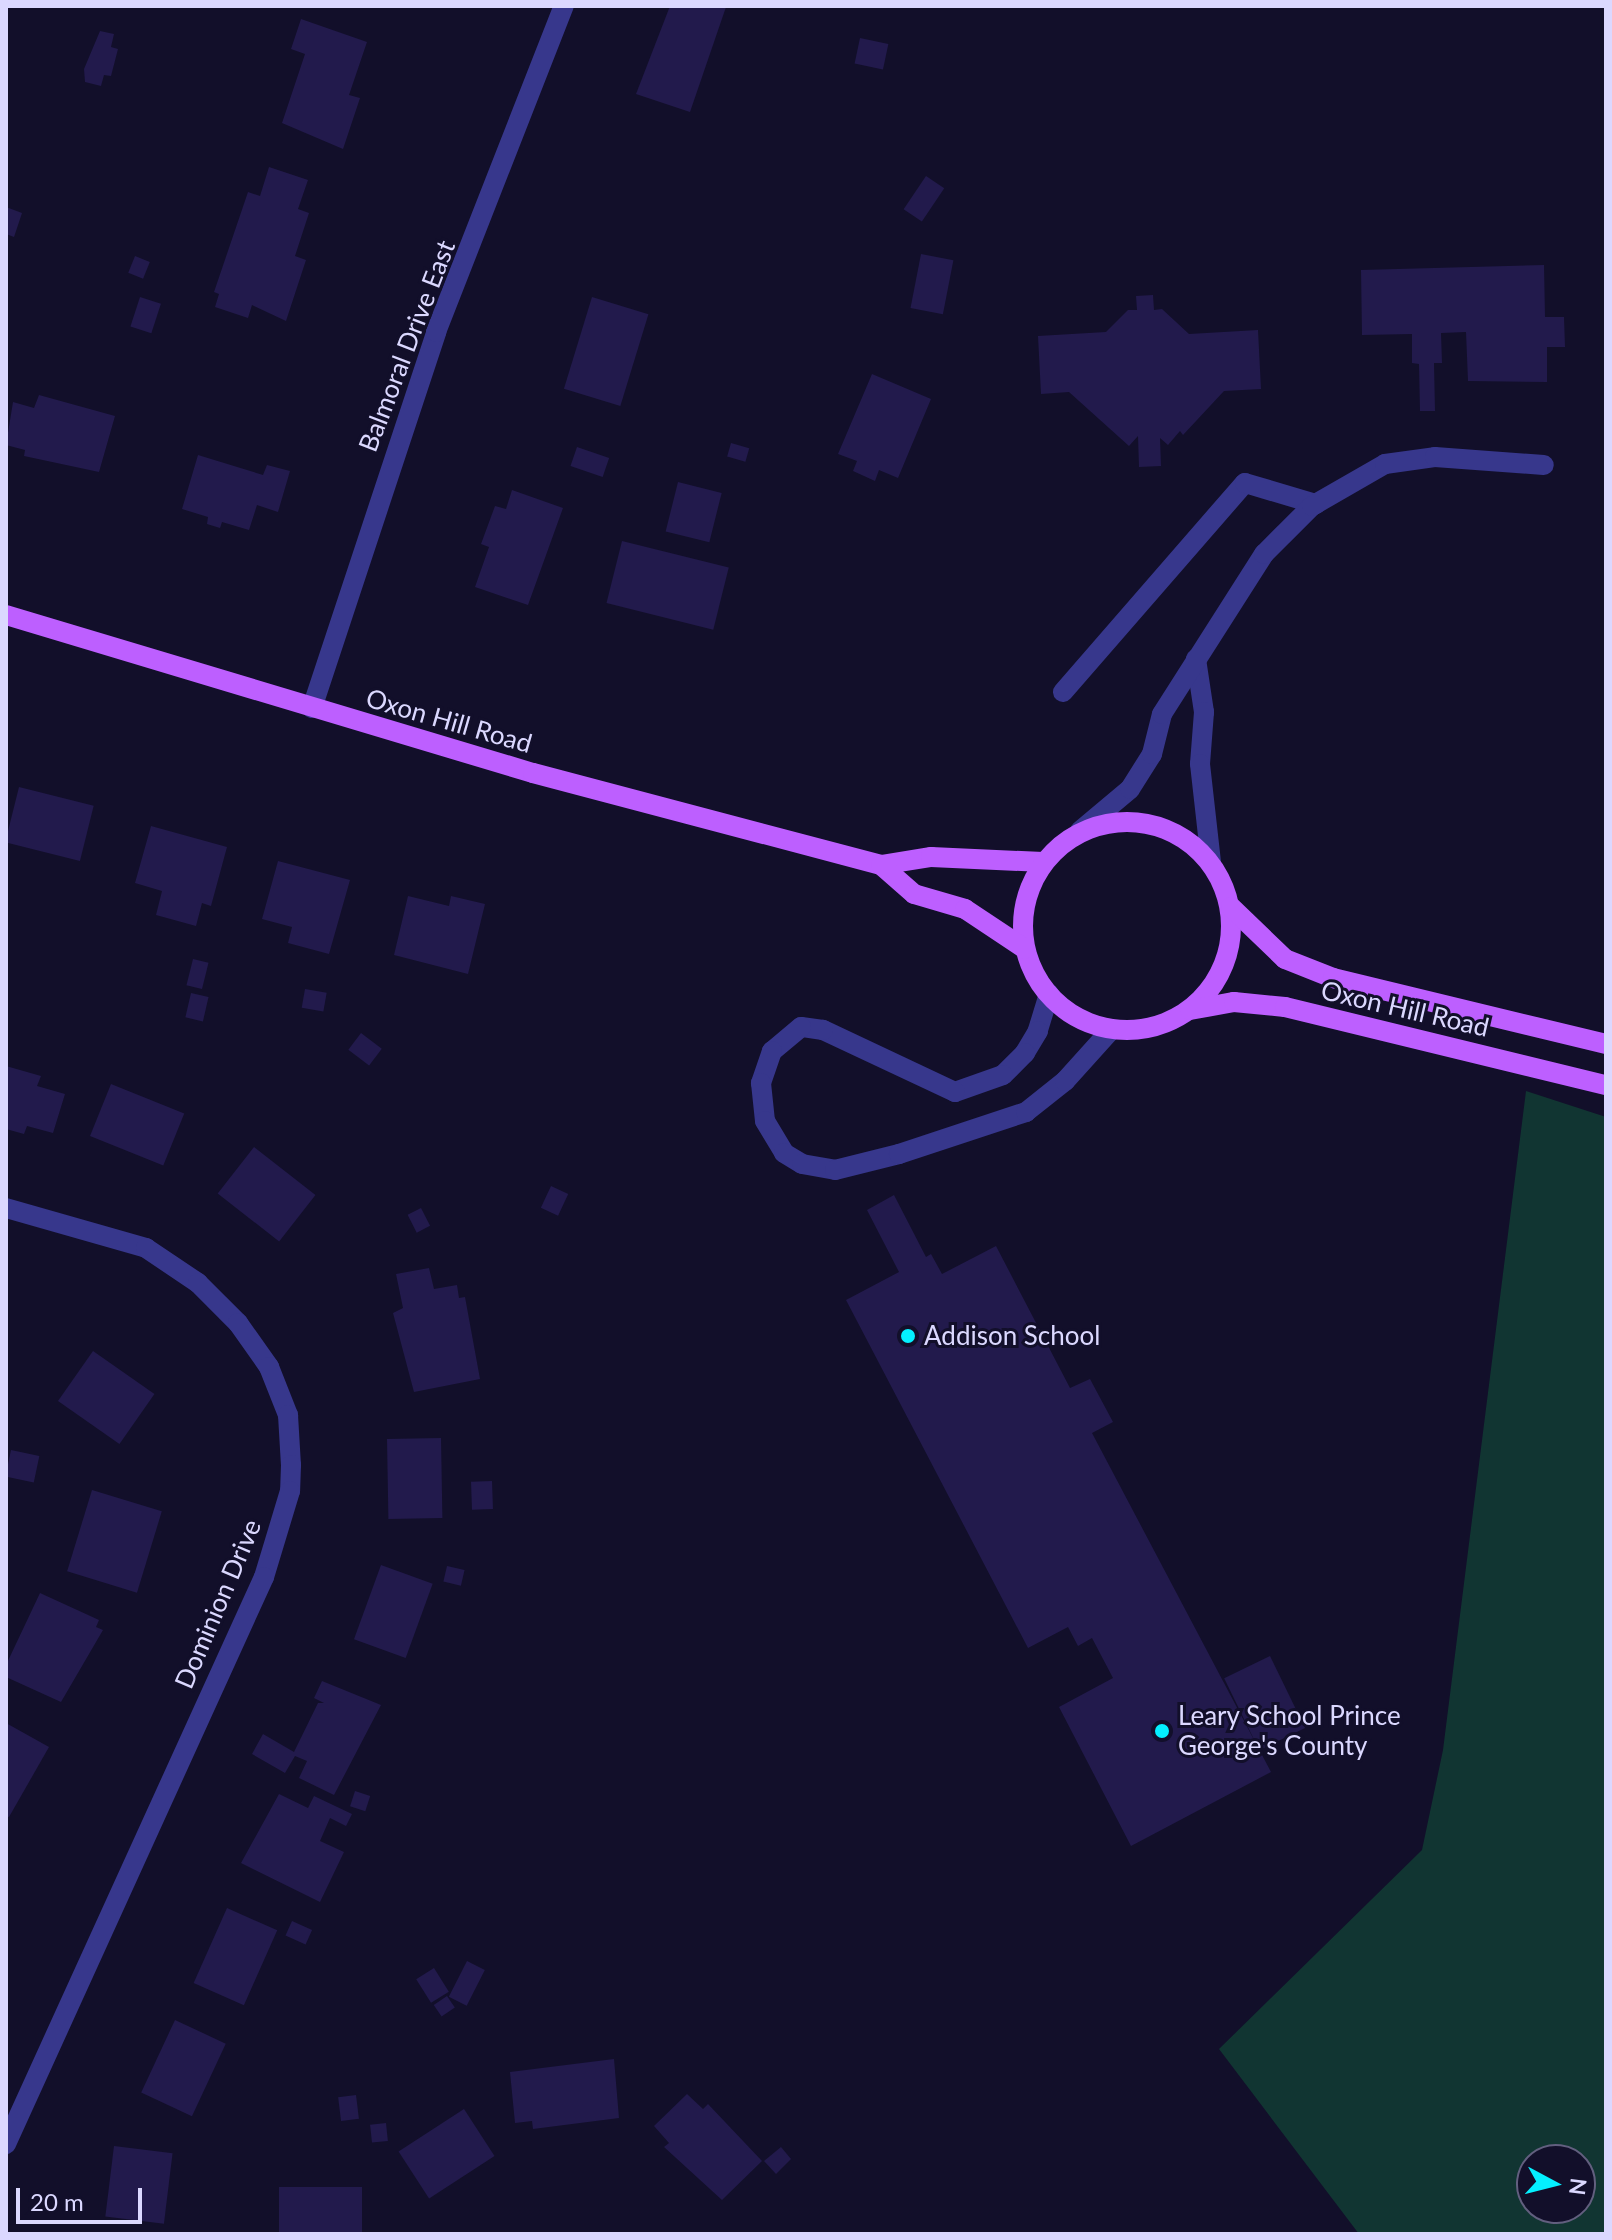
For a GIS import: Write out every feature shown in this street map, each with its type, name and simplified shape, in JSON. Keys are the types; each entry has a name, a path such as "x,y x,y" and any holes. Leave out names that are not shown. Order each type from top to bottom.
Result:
{"main road":[{"name":"Oxon Hill Road","path":"6,615 312,708 881,865 931,857 1043,862"},
{"path":"1127,820 1174,831 1211,862 1231,907 1231,946 1216,982 1190,1010 1152,1028 1111,1030 1072,1015 1049,994 1025,949 1024,907 1043,862 1080,831 1127,820"},
{"name":"Oxon Hill Road","path":"881,865 914,894 965,909 1025,949"},
{"name":"Oxon Hill Road","path":"1231,907 1285,959 1323,974 1606,1044"},
{"name":"Oxon Hill Road","path":"1190,1010 1234,1002 1285,1007 1606,1085"}],"street":[{"name":"Balmoral Drive East","path":"312,708 436,332 564,6"},
{"path":"1080,831 1130,789 1152,754 1162,714 1264,554 1316,504 1385,464 1435,457 1544,465"},
{"path":"1063,692 1245,483 1316,504"},
{"path":"1196,659 1204,712 1200,764 1211,862"},
{"path":"1049,994 1038,1031 1025,1053 1003,1075 955,1092 823,1030 801,1027 772,1051 761,1083 765,1121 784,1153 802,1164 835,1170 899,1154 1026,1112 1065,1081 1111,1030"},
{"name":"Dominion Drive","path":"6,1208 146,1248 217,1300 257,1345 279,1387 291,1432 291,1465 290,1491 264,1577 6,2144"}],"green space":[{"path":"1526,1091 1606,1117 1606,2234 1359,2234 1219,2049 1422,1850 1443,1750"}],"building":[{"path":"670,6 726,7 690,112 636,94"},
{"path":"301,19 367,42 349,95 360,98 343,149 282,123 305,54 291,49"},
{"path":"100,31 114,34 111,47 118,49 111,76 104,75 101,86 85,82 84,69"},
{"path":"860,38 888,44 883,69 855,63"},
{"path":"269,167 308,180 298,209 309,213 295,256 306,260 286,321 252,305 248,318 215,307 219,294 214,292 248,192 260,196"},
{"path":"926,176 944,188 922,221 904,209"},
{"path":"6,207 22,213 14,237 6,234"},
{"path":"921,254 953,260 943,314 911,308"},
{"path":"135,256 150,262 143,279 128,273"},
{"path":"1544,265 1545,317 1564,317 1565,347 1547,347 1547,382 1468,381 1466,332 1441,333 1442,363 1434,363 1435,411 1420,411 1419,364 1412,363 1412,334 1362,335 1361,270"},
{"path":"1153,295 1154,310 1162,309 1189,334 1258,330 1261,389 1224,391 1183,435 1180,431 1168,445 1160,438 1161,466 1139,467 1138,436 1129,446 1069,392 1041,394 1038,336 1106,332 1128,310 1137,310 1136,296"},
{"path":"140,297 161,304 151,333 130,326"},
{"path":"592,297 648,314 620,406 564,389"},
{"path":"872,374 931,399 898,478 879,470 875,481 853,471 857,461 838,454"},
{"path":"39,395 115,416 99,472 24,456 25,450 6,445 13,402 34,408"},
{"path":"731,443 749,448 745,462 727,456"},
{"path":"577,447 609,458 603,477 570,466"},
{"path":"198,455 263,475 267,465 290,471 278,512 257,505 249,530 222,522 220,528 207,524 208,517 182,509"},
{"path":"678,482 722,493 709,542 666,531"},
{"path":"512,490 563,508 528,605 475,587 489,547 481,544 495,506 506,509"},
{"path":"622,541 729,568 713,630 607,603"},
{"path":"19,787 94,806 80,861 6,843"},
{"path":"151,826 227,847 211,906 202,903 196,926 156,915 162,891 135,883"},
{"path":"278,861 350,880 329,954 288,943 292,927 262,919"},
{"path":"408,896 449,906 451,896 485,904 468,974 394,955"},
{"path":"193,959 209,963 202,989 186,985"},
{"path":"305,989 327,993 323,1012 302,1008"},
{"path":"191,993 209,997 203,1021 185,1017"},
{"path":"361,1033 382,1049 369,1065 348,1050"},
{"path":"6,1066 41,1076 37,1086 65,1094 53,1133 27,1126 24,1134 6,1129"},
{"path":"111,1084 184,1114 163,1166 90,1136"},
{"path":"254,1147 315,1195 279,1242 218,1193"},
{"path":"551,1186 568,1194 558,1216 541,1208"},
{"path":"894,1195 926,1257 931,1254 942,1274 996,1246 1070,1388 1090,1379 1113,1422 1092,1433 1271,1772 1131,1846 1059,1707 1113,1678 1092,1638 1078,1646 1068,1627 1028,1648 846,1300 899,1272 867,1210"},
{"path":"421,1208 430,1226 417,1233 408,1215"},
{"path":"429,1268 434,1289 457,1285 459,1298 465,1297 480,1379 414,1392 393,1313 403,1308 396,1274"},
{"path":"93,1351 154,1394 119,1444 58,1401"},
{"path":"441,1438 442,1518 388,1519 387,1439"},
{"path":"11,1450 39,1456 34,1482 6,1477"},
{"path":"492,1481 493,1509 472,1510 471,1482"},
{"path":"92,1490 162,1511 137,1593 67,1571"},
{"path":"381,1565 433,1584 406,1658 354,1639"},
{"path":"447,1566 465,1570 461,1586 443,1582"},
{"path":"40,1593 99,1620 96,1627 103,1630 61,1702 6,1677 6,1665"},
{"path":"1270,1656 1305,1728 1259,1750 1224,1678"},
{"path":"322,1681 381,1705 334,1795 299,1778 307,1761 295,1756 285,1773 252,1754 263,1734 294,1752 318,1703 324,1703 314,1698"},
{"path":"6,1723 49,1747 9,1817 6,1816"},
{"path":"355,1791 370,1796 365,1811 350,1806"},
{"path":"279,1794 308,1808 314,1796 352,1814 346,1826 330,1818 320,1841 344,1852 320,1902 241,1863"},
{"path":"227,1908 277,1930 244,2005 194,1983"},
{"path":"292,1921 312,1930 306,1945 285,1936"},
{"path":"467,1961 485,1970 467,2006 449,1997"},
{"path":"434,1968 449,1992 431,2003 416,1979"},
{"path":"447,1996 455,2008 442,2017 434,2005"},
{"path":"175,2020 226,2044 192,2116 141,2093"},
{"path":"614,2059 619,2118 533,2129 532,2121 515,2123 510,2072"},
{"path":"687,2094 703,2109 708,2104 762,2161 722,2200 664,2147 669,2143 654,2126"},
{"path":"356,2095 359,2119 341,2121 338,2097"},
{"path":"464,2109 494,2156 429,2198 399,2151"},
{"path":"386,2123 388,2141 372,2143 370,2125"},
{"path":"114,2146 173,2153 164,2224 105,2216"},
{"path":"781,2147 791,2159 776,2174 764,2161"},
{"path":"279,2187 362,2187 362,2234 279,2234"}],"place":[{"name":"Addison School","path":"908,1336"},
{"name":"Leary School Prince George's County","path":"1162,1731"}]}
